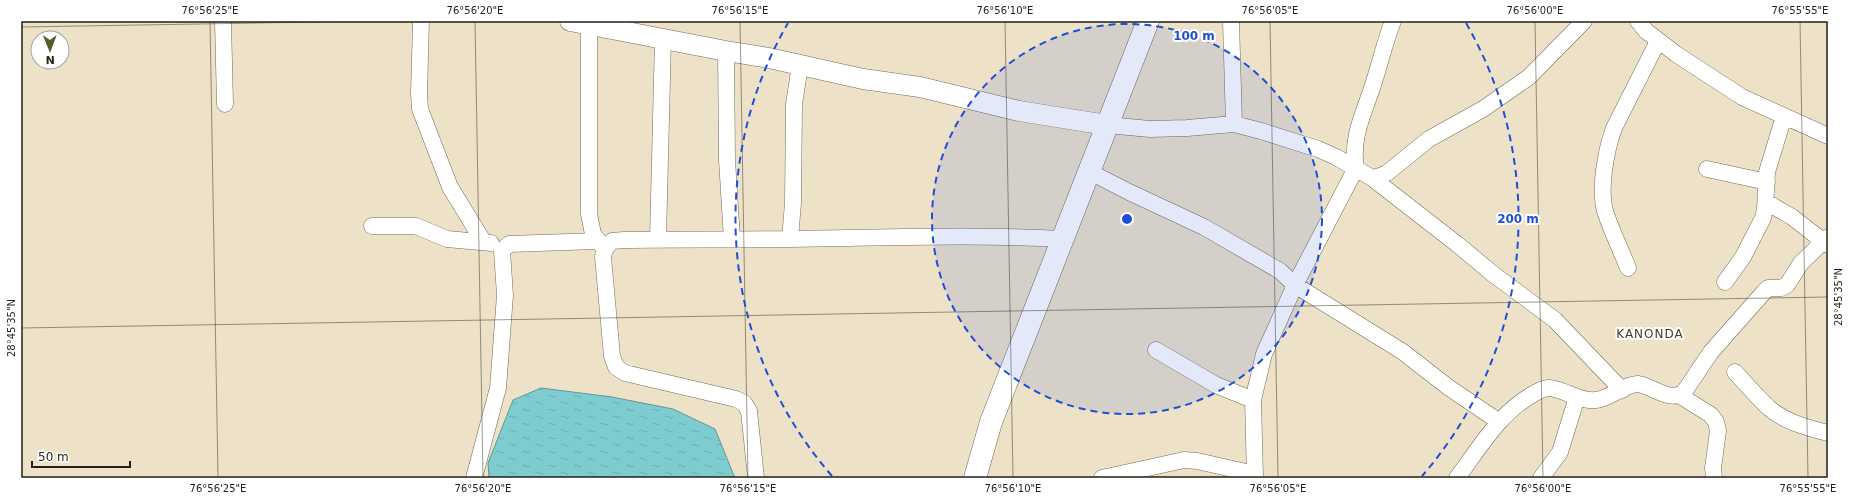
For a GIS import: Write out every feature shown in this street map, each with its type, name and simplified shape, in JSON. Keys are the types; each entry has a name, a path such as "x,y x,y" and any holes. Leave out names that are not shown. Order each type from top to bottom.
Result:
{"main road":[{"path":"976,478 991,422 1148,21"}],"street":[{"path":"223,21 225,104"},
{"path":"421,21 420,109 450,187 482,241"},
{"path":"1231,21 1234,124"},
{"path":"1102,478 1121,477 1184,460 1197,461 1255,476 1253,400 1264,354 1295,285 1356,168 1353,154 1357,129 1393,21"},
{"path":"1372,178 1387,173 1429,139 1483,109 1515,88 1545,62 1584,21"},
{"path":"1638,21 1658,41 1742,97 1828,136"},
{"path":"756,478 749,411 744,403 736,399 625,373 616,367 612,356 601,245 593,234 589,214 579,23 800,65 863,79 920,87 1018,111 1107,125 1150,128 1187,128 1234,124 1318,149 1336,157 1372,178 1493,274 1555,320 1622,390"},
{"path":"658,239 663,38"},
{"path":"1628,268 1605,212 1603,199 1605,161 1614,128 1658,41"},
{"path":"726,52 726,152 732,239"},
{"path":"790,239 793,203 794,104 800,65"},
{"path":"1725,282 1743,257 1763,218 1766,202 1767,172 1784,116"},
{"path":"1706,169 1767,182"},
{"path":"1088,171 1204,227 1280,270 1295,285 1403,352 1448,387 1498,421"},
{"path":"1458,478 1498,421 1520,402 1544,389 1554,389 1576,398 1594,401 1609,397 1632,384 1638,384 1671,395 1679,395 1684,392 1711,352 1768,288 1781,288 1787,285 1801,262 1827,241 1792,217 1766,202"},
{"path":"372,226 416,226 447,239 482,241 504,246 509,244 601,245 612,241 658,239 997,236 1062,239"},
{"path":"474,478 498,388 505,295 502,250 504,246"},
{"path":"1156,350 1216,385 1253,400"},
{"path":"1735,372 1770,409 1787,420 1828,433"},
{"path":"1679,395 1711,415 1716,422 1718,431 1713,468 1714,478"},
{"path":"1541,478 1560,452 1576,398"}],"water":[{"path":"541,388 612,397 673,409 715,429 735,478 489,478 488,463 513,400"}],"district":[{"name":"KANONDA","path":"1650,334"}]}
